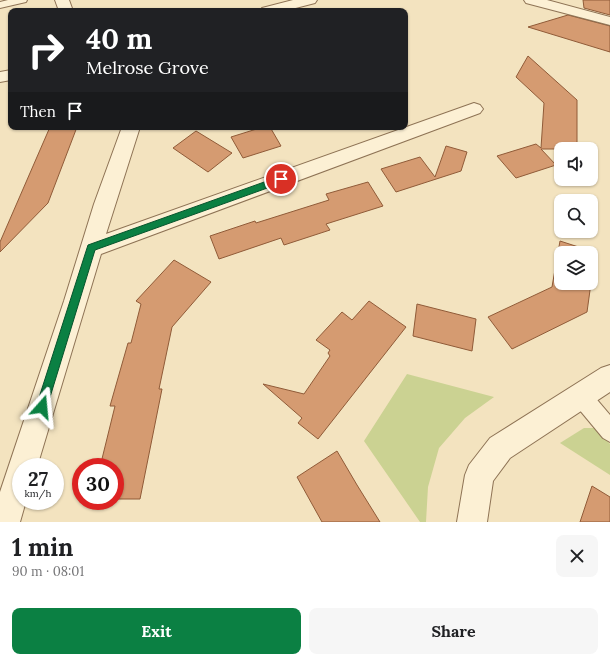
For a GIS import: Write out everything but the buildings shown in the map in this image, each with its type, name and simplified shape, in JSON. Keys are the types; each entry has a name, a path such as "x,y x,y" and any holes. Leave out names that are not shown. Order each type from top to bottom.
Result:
{"street":[{"path":"279,8 310,0"},
{"path":"531,0 610,21"},
{"path":"91,248 474,109"},
{"path":"25,458 104,204 130,130"},
{"path":"472,522 479,475 500,448 610,377"},
{"path":"5,522 12,500"}],"lane":[{"path":"0,5 22,0"},
{"path":"580,395 610,431"}],"green space":[{"path":"407,374 494,397 465,418 439,448 428,487 426,522 420,522 364,441"},
{"path":"584,428 597,428 610,444 610,475 560,443"}],"route":[{"path":"42,407 76,301 91,248 281,179"}]}
